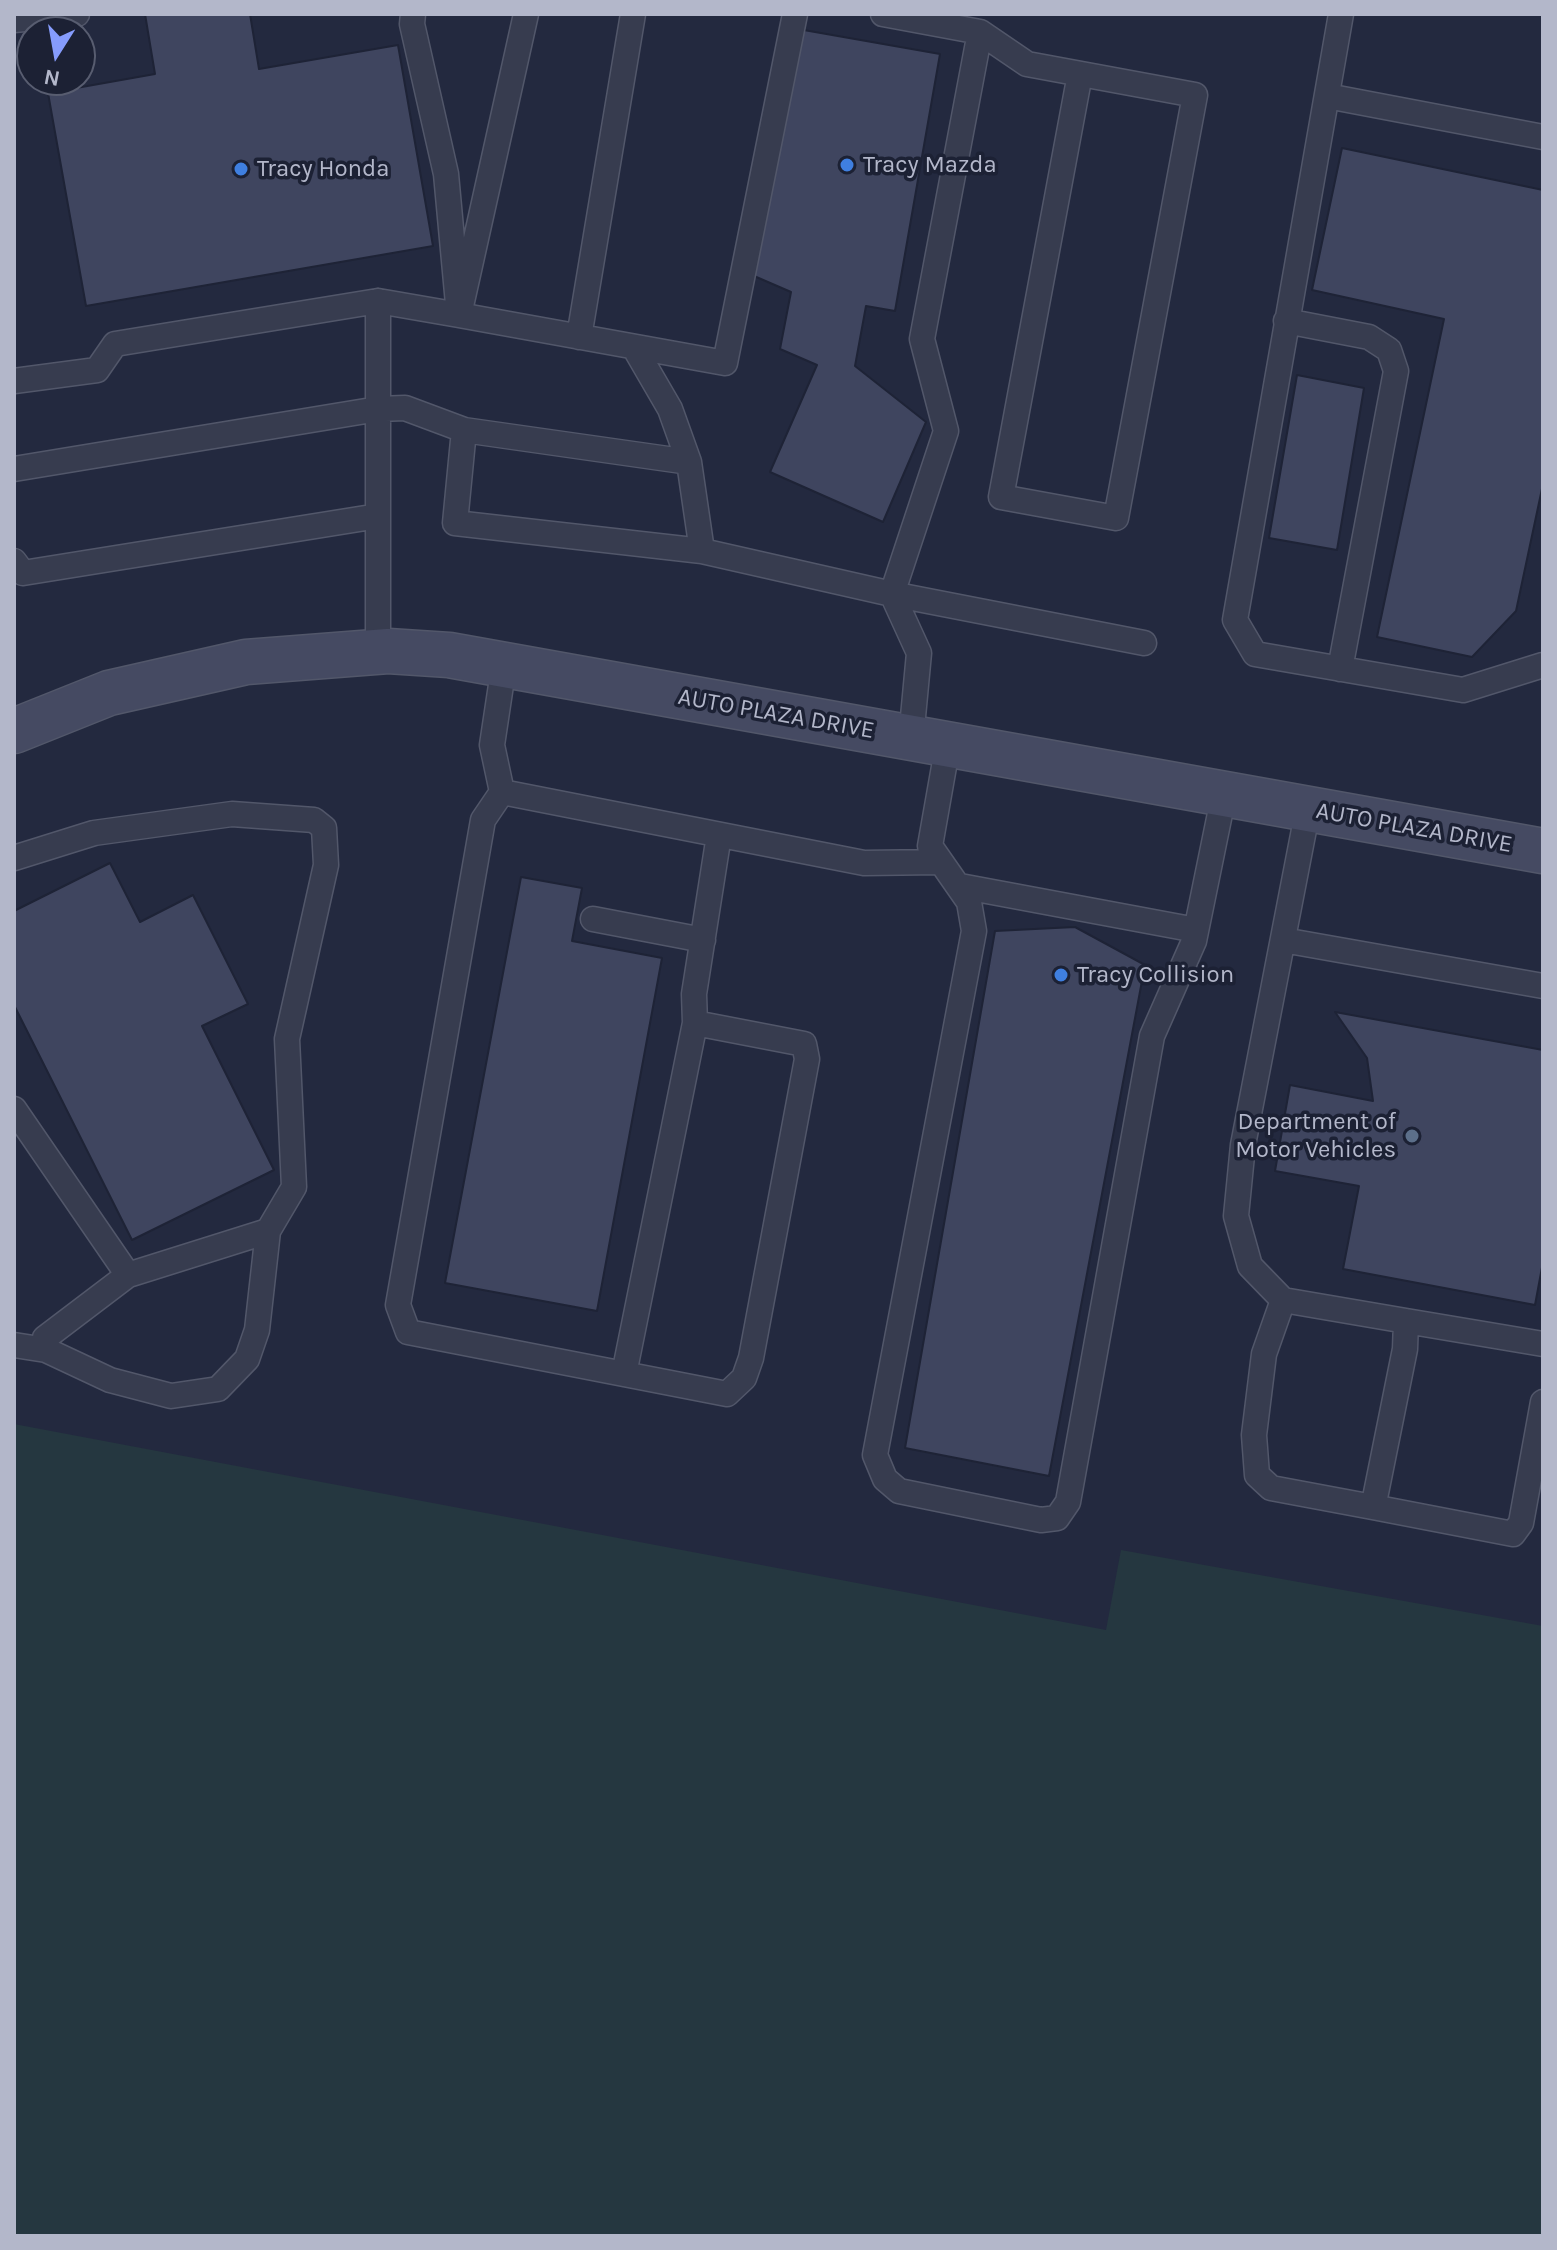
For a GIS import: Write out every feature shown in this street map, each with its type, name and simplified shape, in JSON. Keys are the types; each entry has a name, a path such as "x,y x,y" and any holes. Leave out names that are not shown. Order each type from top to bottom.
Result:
{"street":[{"name":"AUTO PLAZA DRIVE","path":"14,731 109,693 246,662 378,652 449,655 1543,851"}],"lane":[{"path":"14,20 77,14"},
{"path":"413,14 412,24 446,174 459,315"},
{"path":"459,315 526,14"},
{"path":"579,337 633,14"},
{"path":"14,381 97,370 115,344 378,301 725,363 795,14"},
{"path":"883,14 980,32 1027,64 1195,95 1116,518 1001,497 1080,74"},
{"path":"1341,14 1235,620 1255,654 1463,690 1543,665"},
{"path":"980,32 922,339 946,431 892,594 919,653 930,741 930,846 969,902 974,931 875,1455 885,1479 899,1491 1041,1520 1057,1518 1068,1502 1152,1036 1196,930 1224,794"},
{"path":"1327,96 1543,137"},
{"path":"378,301 378,652"},
{"path":"1286,321 1369,337 1389,350 1396,371 1340,669"},
{"path":"634,347 670,409 689,462 702,551"},
{"path":"14,469 378,409 405,408 464,430 689,462"},
{"path":"464,430 455,523 702,551 892,594 1144,643"},
{"path":"14,561 23,573 378,516"},
{"path":"502,792 495,772 492,745 504,665"},
{"path":"502,792 864,863 939,862"},
{"path":"502,792 483,820 398,1305 408,1332 727,1394 744,1378 751,1358 807,1059 804,1044 695,1023"},
{"path":"1308,809 1243,1145 1236,1216 1250,1266 1283,1300 1543,1344"},
{"path":"14,858 94,833 232,814 314,820 324,828 326,865 287,1039 294,1187 268,1231 257,1330 247,1359 218,1389 171,1396 110,1380 46,1350 14,1345"},
{"path":"624,1374 695,1023 694,994 719,835"},
{"path":"960,886 1196,930"},
{"path":"593,919 703,940"},
{"path":"1283,940 1543,986"},
{"path":"14,1109 128,1275"},
{"path":"46,1350 45,1338 128,1275 268,1231"},
{"path":"1283,1300 1264,1354 1254,1435 1257,1475 1271,1488 1513,1534 1521,1523 1543,1402"},
{"path":"1378,1508 1375,1498 1405,1349 1406,1321"}],"shaded area":[{"path":"14,1424 1106,1630 1121,1550 1543,1626 1543,2236 14,2236"}],"building":[{"name":"Tracy Honda","path":"145,14 250,14 259,69 398,45 433,246 86,306 49,96 96,96 96,84 155,74"},
{"name":"Tracy Mazda","path":"798,29 940,54 895,311 866,306 855,366 926,422 883,522 770,472 817,365 780,349 791,292 754,276"},
{"path":"1342,148 1543,190 1543,484 1516,611 1472,657 1377,637 1444,319 1312,290"},
{"path":"1297,375 1364,388 1337,550 1269,538"},
{"path":"110,863 140,922 193,895 248,1004 202,1026 274,1170 132,1240 14,1005 14,911"},
{"path":"521,877 582,888 572,941 662,958 597,1311 445,1283"},
{"path":"1075,927 1145,965 1049,1476 905,1448 995,931"},
{"name":"Department of Motor Vehicles","path":"1335,1012 1543,1050 1543,1262 1535,1305 1343,1269 1359,1186 1275,1171 1290,1085 1373,1101 1367,1058"}],"place":[{"name":"Tracy Mazda","path":"847,165"},
{"name":"Tracy Honda","path":"241,169"},
{"name":"Tracy Collision","path":"1061,975"},
{"name":"Department of Motor Vehicles","path":"1412,1136"}]}
